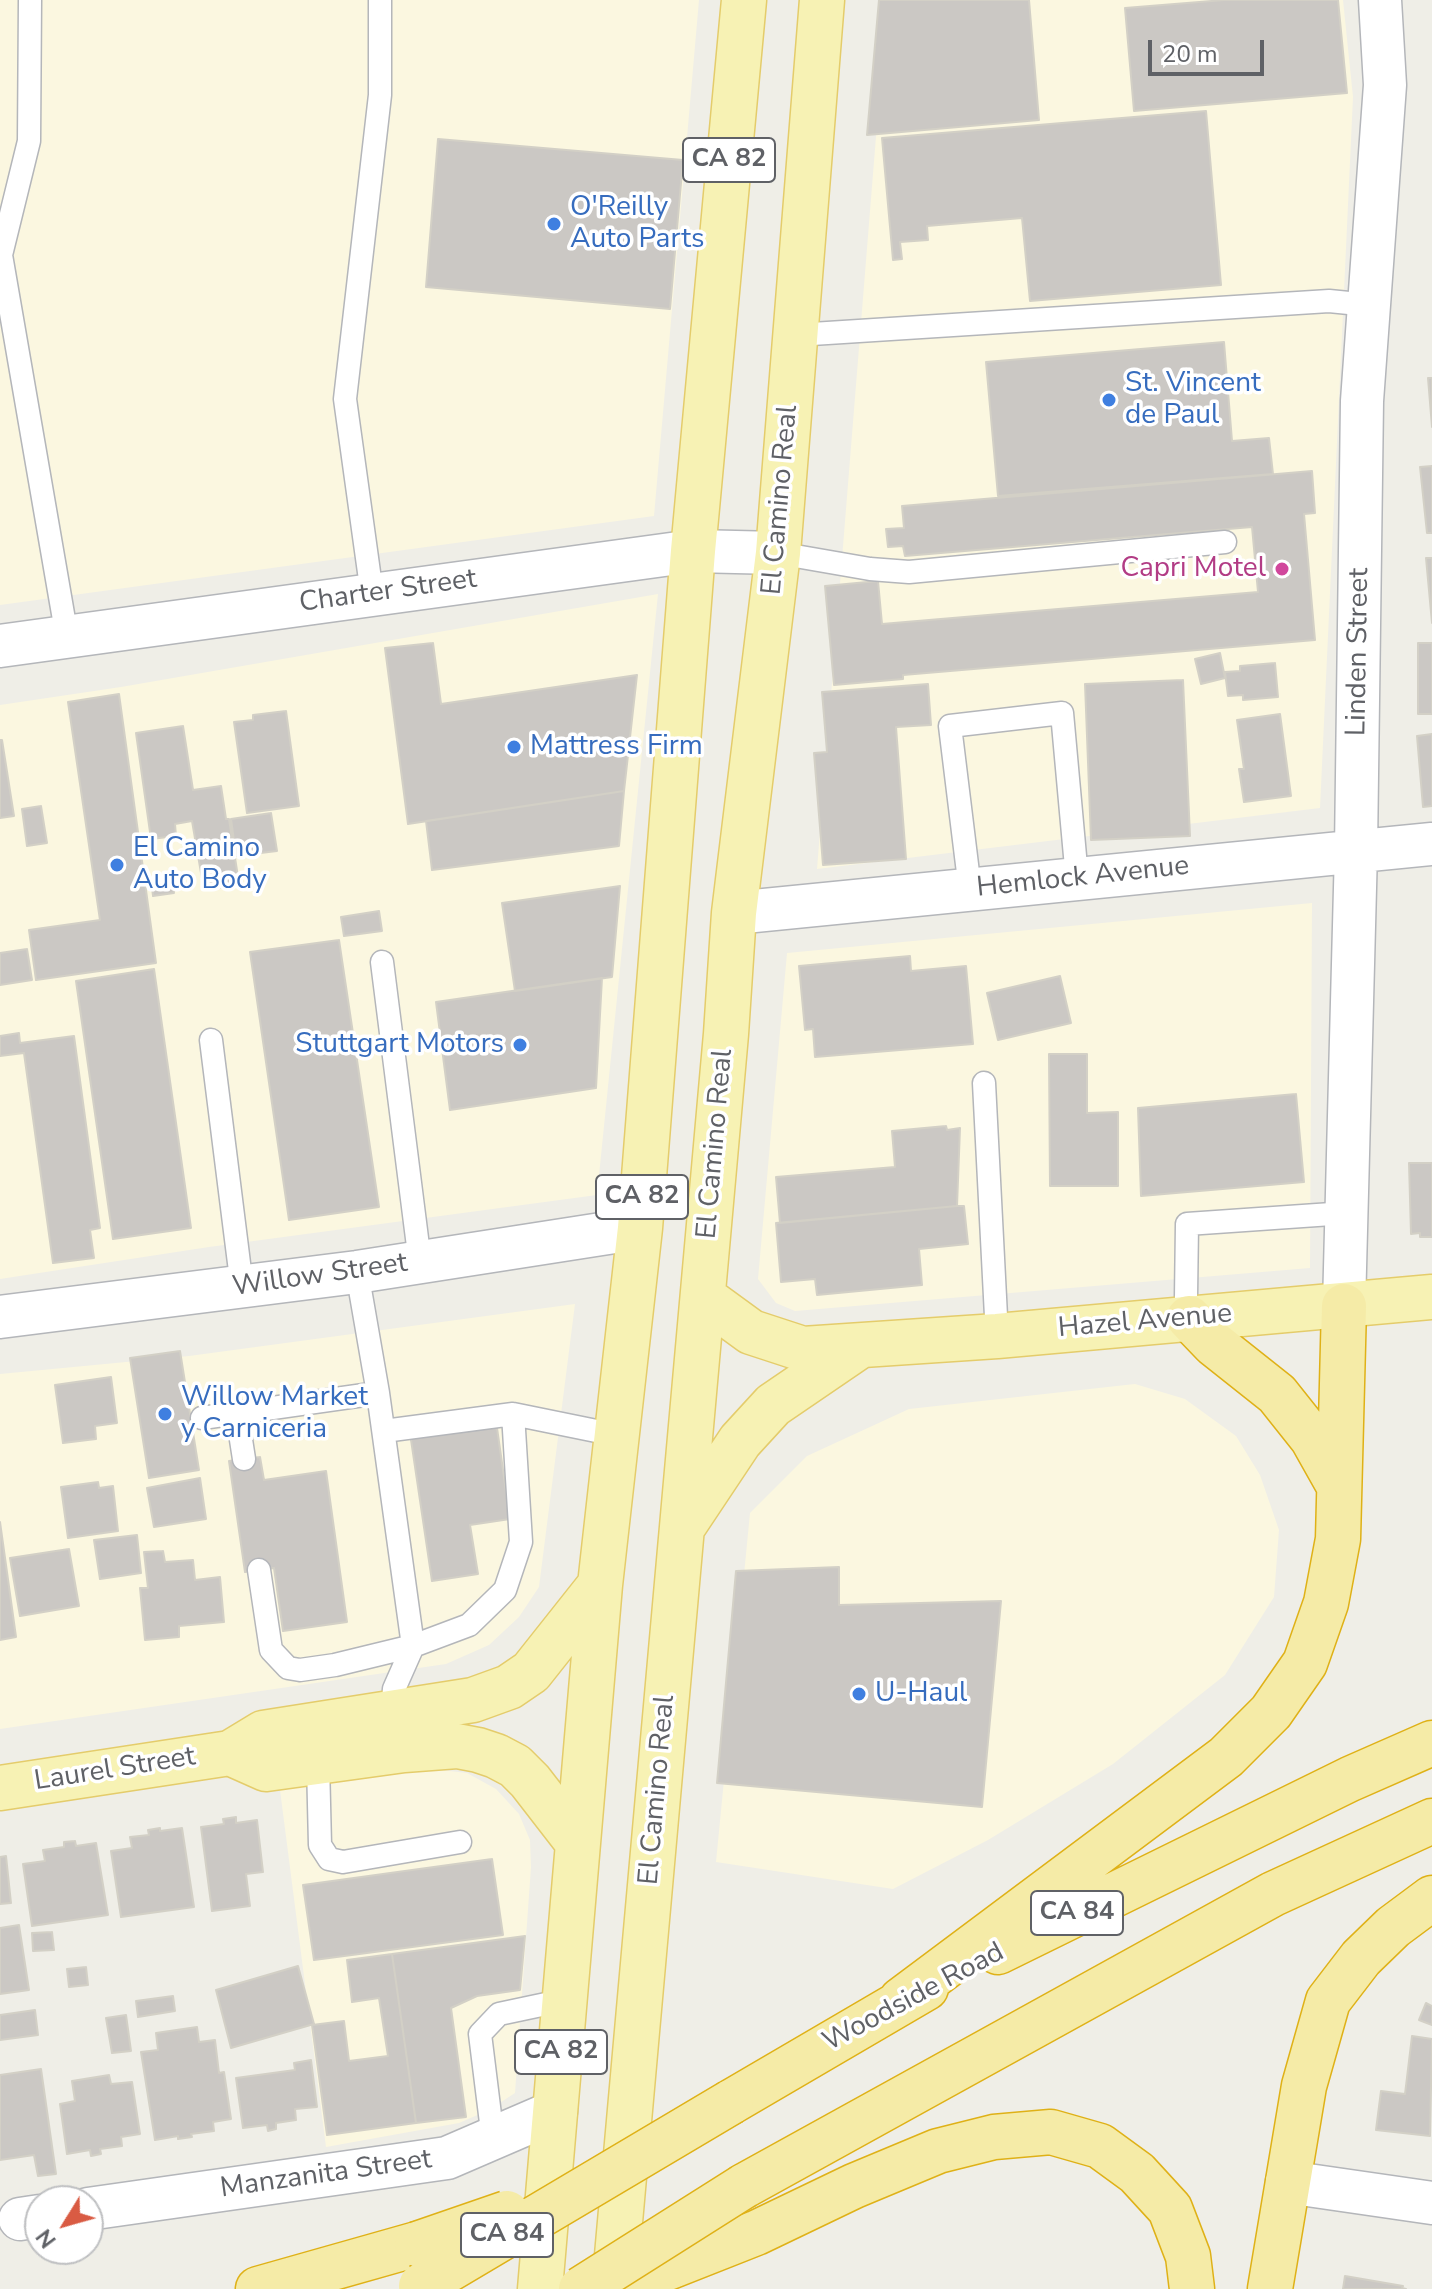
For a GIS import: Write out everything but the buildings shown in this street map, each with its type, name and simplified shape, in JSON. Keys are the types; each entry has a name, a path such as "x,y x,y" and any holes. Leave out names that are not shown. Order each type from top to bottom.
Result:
{"highway":[{"path":"901,2000 1226,1757 1271,1712 1305,1663 1326,1603 1338,1539 1344,1306"},
{"path":"1189,1318 1214,1344 1277,1394 1312,1438 1339,1486"},
{"name":"Woodside Road","path":"258,2289 418,2273 593,2183 901,2000 1350,1779 1432,1743"},
{"name":"CA 84","path":"581,2289 744,2186 1273,1894 1432,1821"},
{"path":"1270,2289 1304,2086 1328,2001 1361,1958 1393,1927 1432,1898"},
{"path":"614,2289 756,2233 854,2186 938,2151 994,2137 1051,2132 1100,2146 1137,2173 1162,2200 1170,2209 1188,2256 1192,2289"}],"main road":[{"name":"CA 82","path":"540,2289 600,1585 640,1228 693,551 744,0"},
{"name":"El Camino Real","path":"614,2289 703,1297 734,913 778,553 822,0"},
{"name":"Hazel Avenue","path":"703,1297 751,1332 803,1349 997,1336 1432,1297"},
{"name":"Hazel Avenue","path":"680,1530 740,1441 773,1405 858,1347"},
{"path":"230,1753 263,1733 473,1700 509,1687 531,1672 600,1585"},
{"path":"318,1763 321,1749 327,1741 410,1725 410,1710"},
{"path":"230,1753 266,1769 404,1750 457,1746 478,1750 515,1766 578,1843"},
{"name":"Laurel Street","path":"0,1788 230,1753"}],"street":[{"name":"Linden Street","path":"1344,1306 1356,850 1362,401 1385,85 1380,0"},
{"name":"Charter Street","path":"0,646 693,551 778,553"},
{"name":"Hemlock Avenue","path":"734,913 1432,844"},
{"name":"Willow Street","path":"0,1317 357,1272 640,1228"},
{"name":"Manzanita Street","path":"104,2207 447,2158 556,2111"},
{"path":"1287,2182 1432,2203"}],"lane":[{"path":"30,0 29,141 1,255 67,637"},
{"path":"372,594 345,399 380,95 380,0"},
{"path":"796,335 1329,301 1369,305"},
{"path":"778,553 870,569 909,572 1225,542"},
{"path":"970,889 950,726 1062,713 1077,878"},
{"path":"382,962 420,1262"},
{"path":"211,1040 242,1287"},
{"path":"984,1083 997,1336"},
{"path":"1189,1318 1186,1297 1187,1224 1346,1213"},
{"path":"357,1272 384,1431 413,1646 394,1689 410,1710"},
{"path":"202,1418 378,1393"},
{"path":"237,1414 244,1459"},
{"path":"384,1431 513,1414 616,1435"},
{"path":"259,1570 271,1650 288,1668 300,1670 335,1665 413,1646 469,1625 505,1590 521,1542 513,1414"},
{"path":"318,1763 320,1845 329,1859 343,1862 460,1842"},
{"path":"493,2139 480,2034 499,2014 565,2000"}],"shaded area":[{"path":"0,0 699,0 654,516 0,605"},
{"path":"887,0 1343,0 1353,97 1320,808 817,869"},
{"path":"658,594 597,1195 209,1247 0,1279 0,705"},
{"path":"1312,903 1310,1268 795,1311 776,1303 758,1279 787,953"},
{"path":"575,1304 539,1587 519,1617 489,1645 446,1664 0,1729 0,1374 189,1356"},
{"path":"1135,1384 1185,1399 1236,1436 1260,1475 1279,1530 1274,1597 1225,1675 1113,1764 988,1840 893,1889 716,1862 750,1513 807,1456 909,1409"},
{"path":"432,1769 467,1773 496,1789 519,1814 530,1840 531,1867 515,2093 489,2110 459,2123 326,2147 280,1790"}],"place":[{"name":"O'Reilly Auto Parts","path":"554,224"},
{"name":"St. Vincent de Paul","path":"1109,400"},
{"name":"Capri Motel","path":"1282,569"},
{"name":"Mattress Firm","path":"514,747"},
{"name":"El Camino Auto Body","path":"117,865"},
{"name":"Stuttgart Motors","path":"520,1045"},
{"name":"Willow Market y Carniceria","path":"165,1414"},
{"name":"U-Haul","path":"859,1694"}]}
